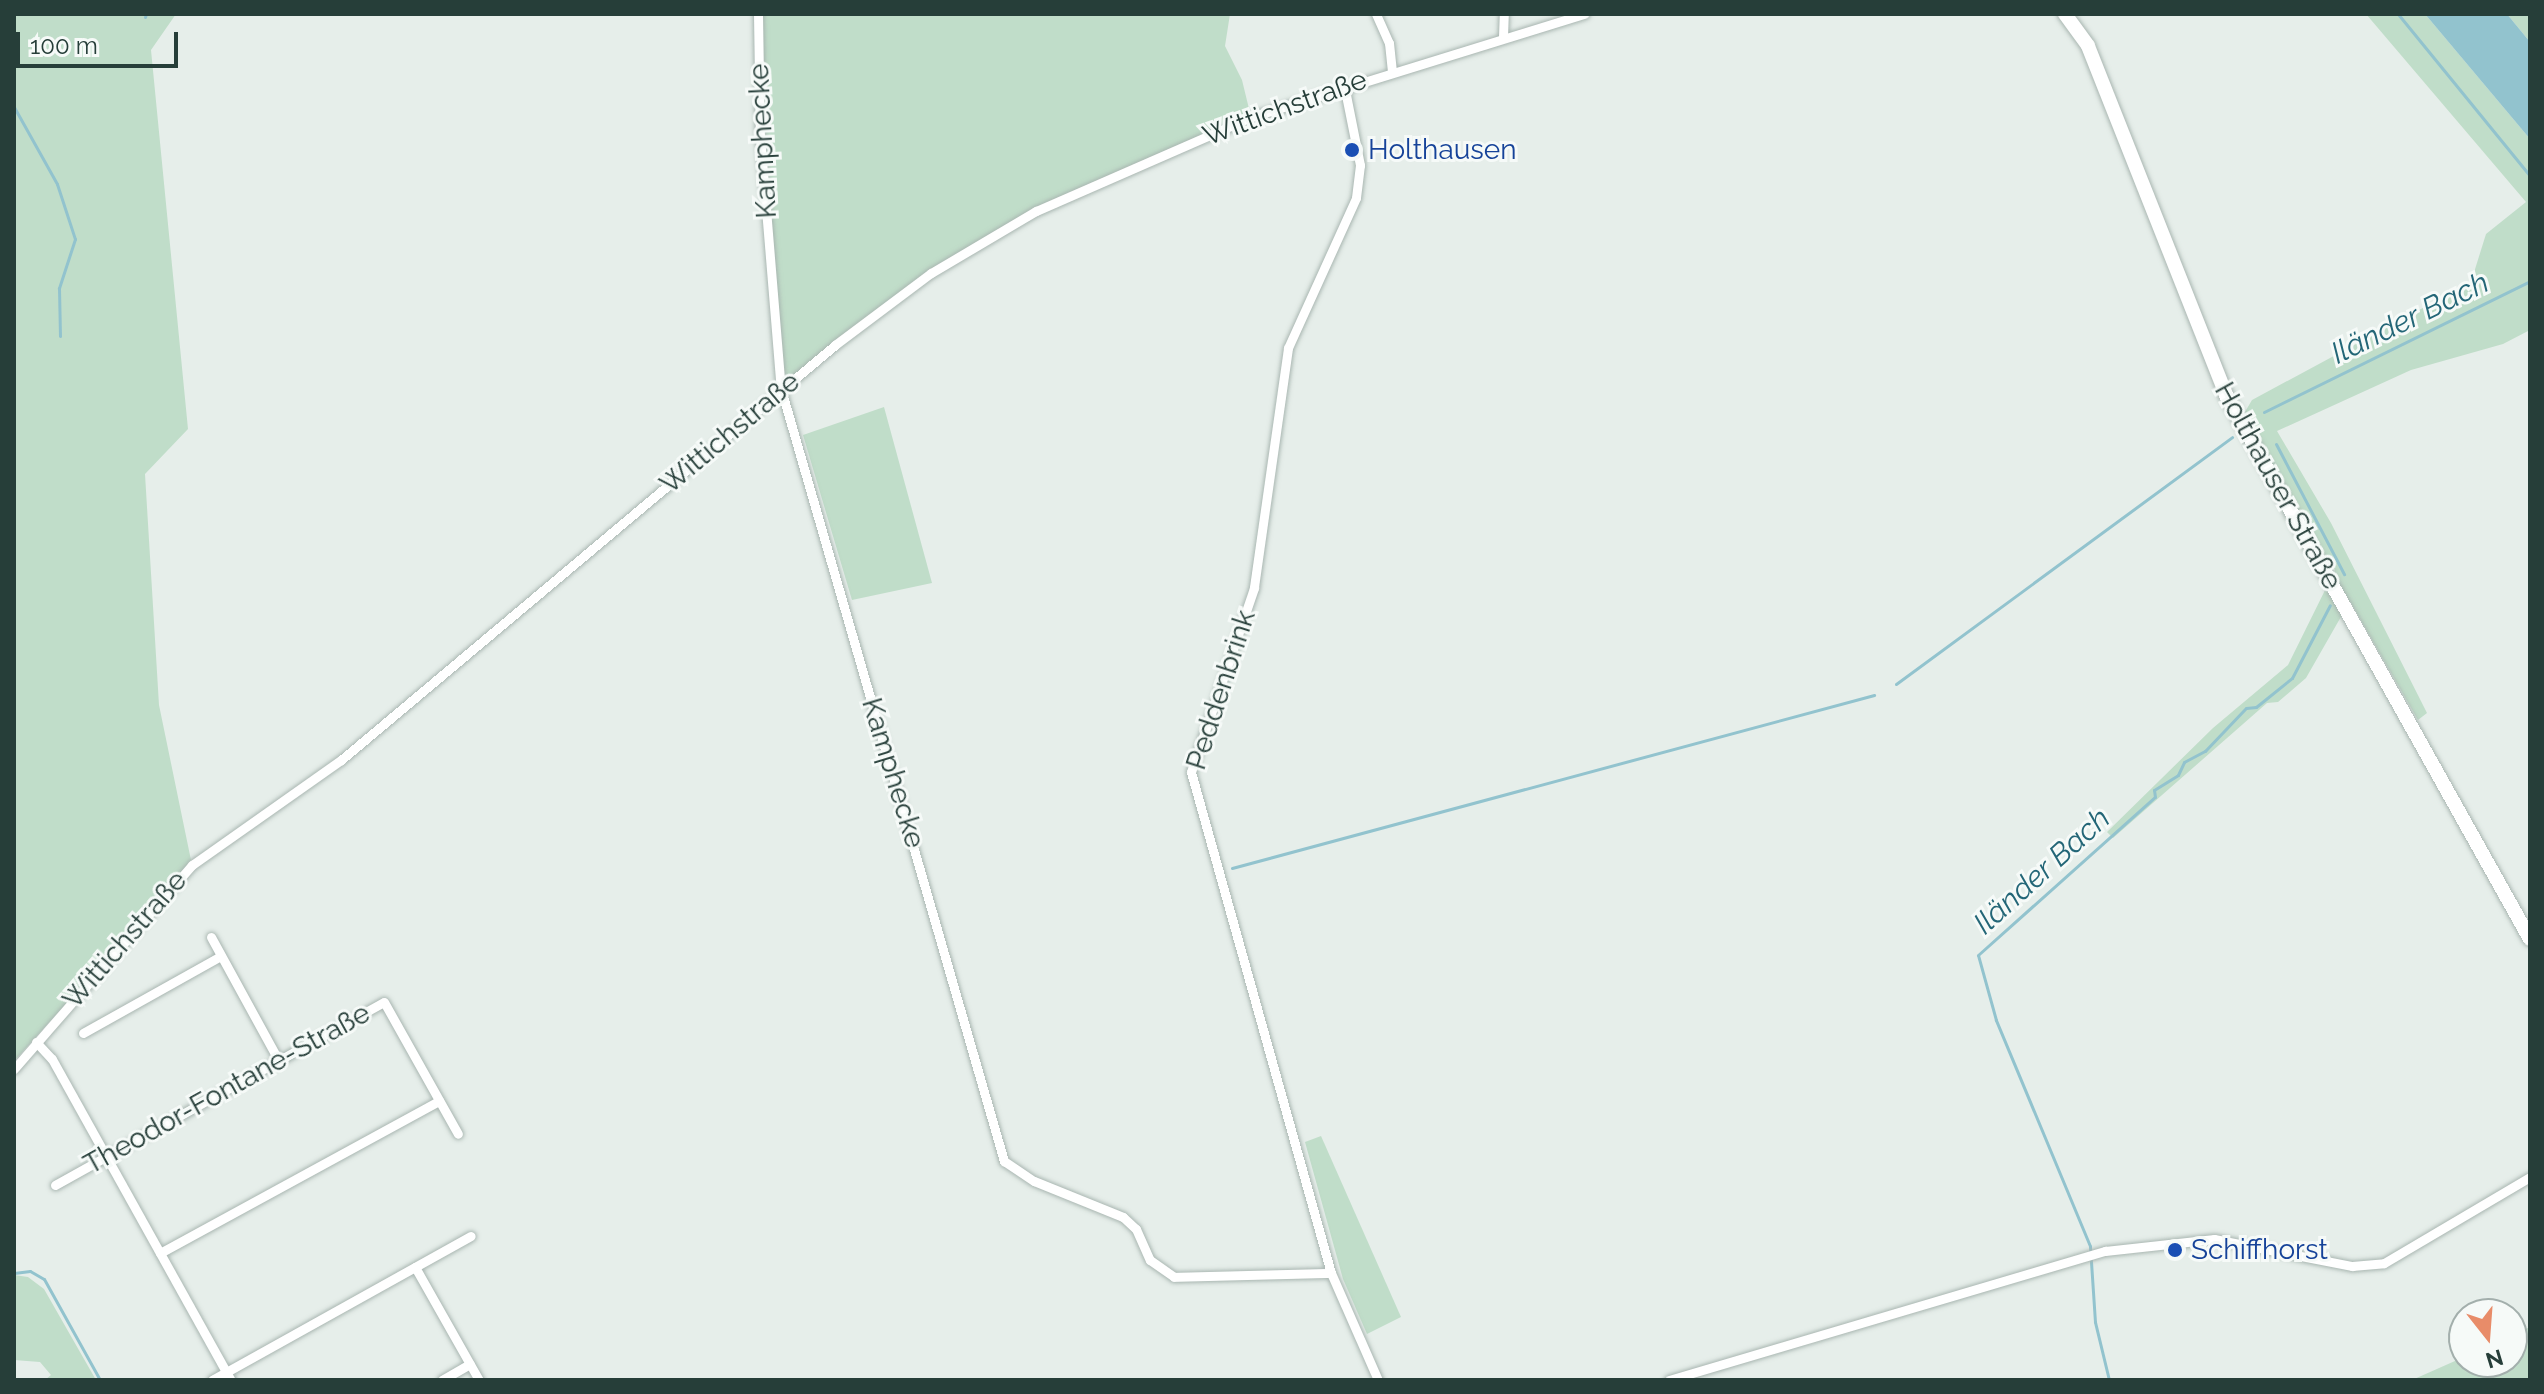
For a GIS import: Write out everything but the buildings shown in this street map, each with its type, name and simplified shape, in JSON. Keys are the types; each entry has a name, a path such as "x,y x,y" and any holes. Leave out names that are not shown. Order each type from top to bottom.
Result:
{"street":[{"name":"Kamphecke","path":"758,14 760,136 781,389 1004,1161 1034,1181 1123,1217 1136,1229 1150,1260 1174,1277 1331,1273"},
{"path":"1376,14 1389,43 1392,70"},
{"path":"1503,37 1504,14"},
{"name":"Wittichstraße","path":"14,1069 192,865 341,760 781,389 900,294 1036,211 1251,117 1392,70 1584,14"},
{"name":"Holthauser Straße","path":"2065,14 2088,46 2226,395 2530,939"},
{"name":"Peddenbrink","path":"1344,85 1360,165 1356,198 1288,348 1254,588 1191,772 1331,1273 1378,1380"},
{"path":"211,937 279,1061"},
{"path":"83,1033 221,956"},
{"name":"Theodor-Fontane-Straße","path":"55,1185 384,1002 458,1134"},
{"path":"36,1042 52,1059 229,1376"},
{"path":"160,1253 439,1101"},
{"path":"1669,1380 2098,1252 2214,1239 2367,1267 2402,1256 2530,1177"},
{"path":"212,1380 229,1376 471,1236"},
{"path":"415,1267 479,1380"},
{"path":"442,1380 470,1364"}],"green space":[{"path":"14,14 176,14 151,50 188,429 145,474 159,705 192,865 14,1061"},
{"path":"758,14 1230,14 1225,46 1242,80 1251,117 1090,184 978,243 781,389"},
{"path":"2366,14 2425,14 2530,139 2530,330 2503,344 2411,370 2277,431 2331,523 2427,713 2418,720 2350,601 2306,678 2278,702 2267,703 2113,838 2107,832 2213,728 2288,665 2335,570 2239,422 2252,400 2471,282 2486,234 2526,202"},
{"path":"2507,14 2530,14 2530,42 2521,31"},
{"path":"884,407 932,583 852,600 803,435"},
{"path":"1321,1136 1401,1317 1367,1334 1343,1279 1305,1142"},
{"path":"14,1275 28,1277 44,1289 96,1380 45,1380 51,1375 40,1362 14,1360"},
{"path":"2528,1328 2530,1380 2412,1380 2448,1364 2448,1378 2528,1378"}],"water":[{"path":"2425,14 2507,14 2530,42 2530,139"}],"waterway":[{"name":"Iländer Bach","path":"2398,14 2530,176"},
{"path":"14,51 18,46"},
{"path":"14,107 57,184 75,239 59,288 60,336"},
{"name":"Iländer Bach","path":"2264,412 2530,281"},
{"path":"1896,684 2232,437"},
{"name":"Iländer Bach","path":"2276,444 2344,574"},
{"name":"Iländer Bach","path":"2109,1380 2095,1322 2090,1246 1996,1020 1978,955 2155,797 2154,790 2178,775 2184,762 2205,751 2246,708 2256,707 2292,678 2330,605"},
{"path":"1232,868 1874,695"},
{"path":"14,1273 30,1271 44,1279 100,1380"}],"place":[{"name":"Holthausen","path":"1352,150"},
{"name":"Schiffhorst","path":"2175,1250"}]}
